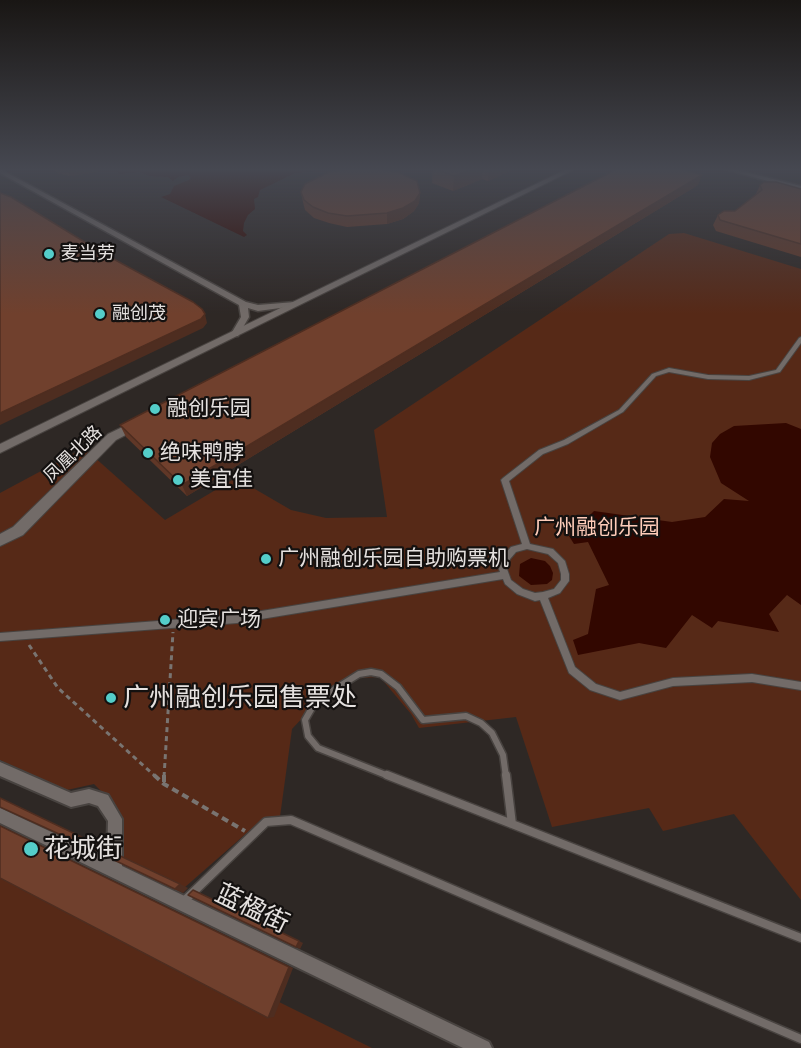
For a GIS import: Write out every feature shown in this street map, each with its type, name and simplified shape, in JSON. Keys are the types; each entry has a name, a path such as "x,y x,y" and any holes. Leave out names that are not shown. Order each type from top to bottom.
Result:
{"main road":[{"name":"凤凰北路","path":"0,449 474,217"},
{"name":"凤凰北路","path":"0,541 18,531 112,437 154,415"}],"street":[{"path":"84,217 243,304 258,308 295,304"},
{"path":"235,334 245,317 243,304"},
{"path":"527,546 505,480 541,452 566,442 621,411 654,375 669,370 708,377 749,378 778,371 801,339"},
{"path":"527,546 550,551 564,568 562,586 557,591 543,596 520,592 505,575 503,563 509,553 527,546"},
{"path":"0,637 237,618 505,575"},
{"path":"543,596 572,670 593,687 620,696 673,682 752,678 801,686"},
{"path":"0,769 71,800 89,796 103,800 112,812 116,826 114,870"},
{"name":"蓝楹街","path":"0,815 483,1048"}],"lane":[{"path":"512,824 503,755 492,733 481,723 466,716 423,720 398,687 381,674 371,672 359,674 316,701 309,710 305,720 308,736 318,748 801,938"},
{"path":"182,903 266,822 291,820 801,1039"}],"path":[{"path":"164,784 173,624"},
{"path":"22,636 58,688 164,784 252,835"}],"green space":[{"name":"广州融创乐园","path":"684,233 801,269 801,900 734,814 663,831 649,808 552,827 516,717 419,728 411,714 380,677 359,678 308,712 292,729 279,824 249,831 176,895 124,868 117,807 94,784 67,790 0,760 0,493 84,448 165,520 239,476 248,485 291,510 326,518 387,517 374,430 669,234"},
{"path":"0,864 372,1048 0,1048"}],"shaded area":[{"path":"202,217 247,217 243,231 247,235 244,237"},
{"path":"786,423 801,429 801,605 787,595 769,614 779,632 718,621 712,628 692,615 666,648 639,643 578,655 573,640 588,634 596,589 609,585 588,542 574,544 569,536 594,511 672,522 705,517 724,499 749,501 721,483 710,457 712,443 720,434 734,426"},
{"path":"531,558 545,561 550,566 553,573 552,580 547,584 531,585 519,576 520,564"}],"building":[{"name":"融创茂","path":"0,217 44,217 106,255 193,302 205,314 201,319 0,413"},
{"path":"524,217 632,217 182,485 120,425"},
{"path":"719,217 801,217 801,244 720,220"},
{"path":"0,798 94,843 94,850 0,807"},
{"name":"花城街","path":"0,826 289,967 268,1018 0,878"},
{"path":"114,853 180,884 175,889 114,860"},
{"path":"193,890 299,941 296,947 188,895"}],"place":[{"name":"麦当劳","path":"49,254"},
{"name":"融创茂","path":"100,314"},
{"name":"融创乐园","path":"155,409"},
{"name":"绝味鸭脖","path":"148,453"},
{"name":"美宜佳","path":"178,480"},
{"name":"广州融创乐园自助购票机","path":"266,559"},
{"name":"迎宾广场","path":"165,620"},
{"name":"广州融创乐园售票处","path":"111,698"},
{"name":"花城街","path":"31,849"}]}
